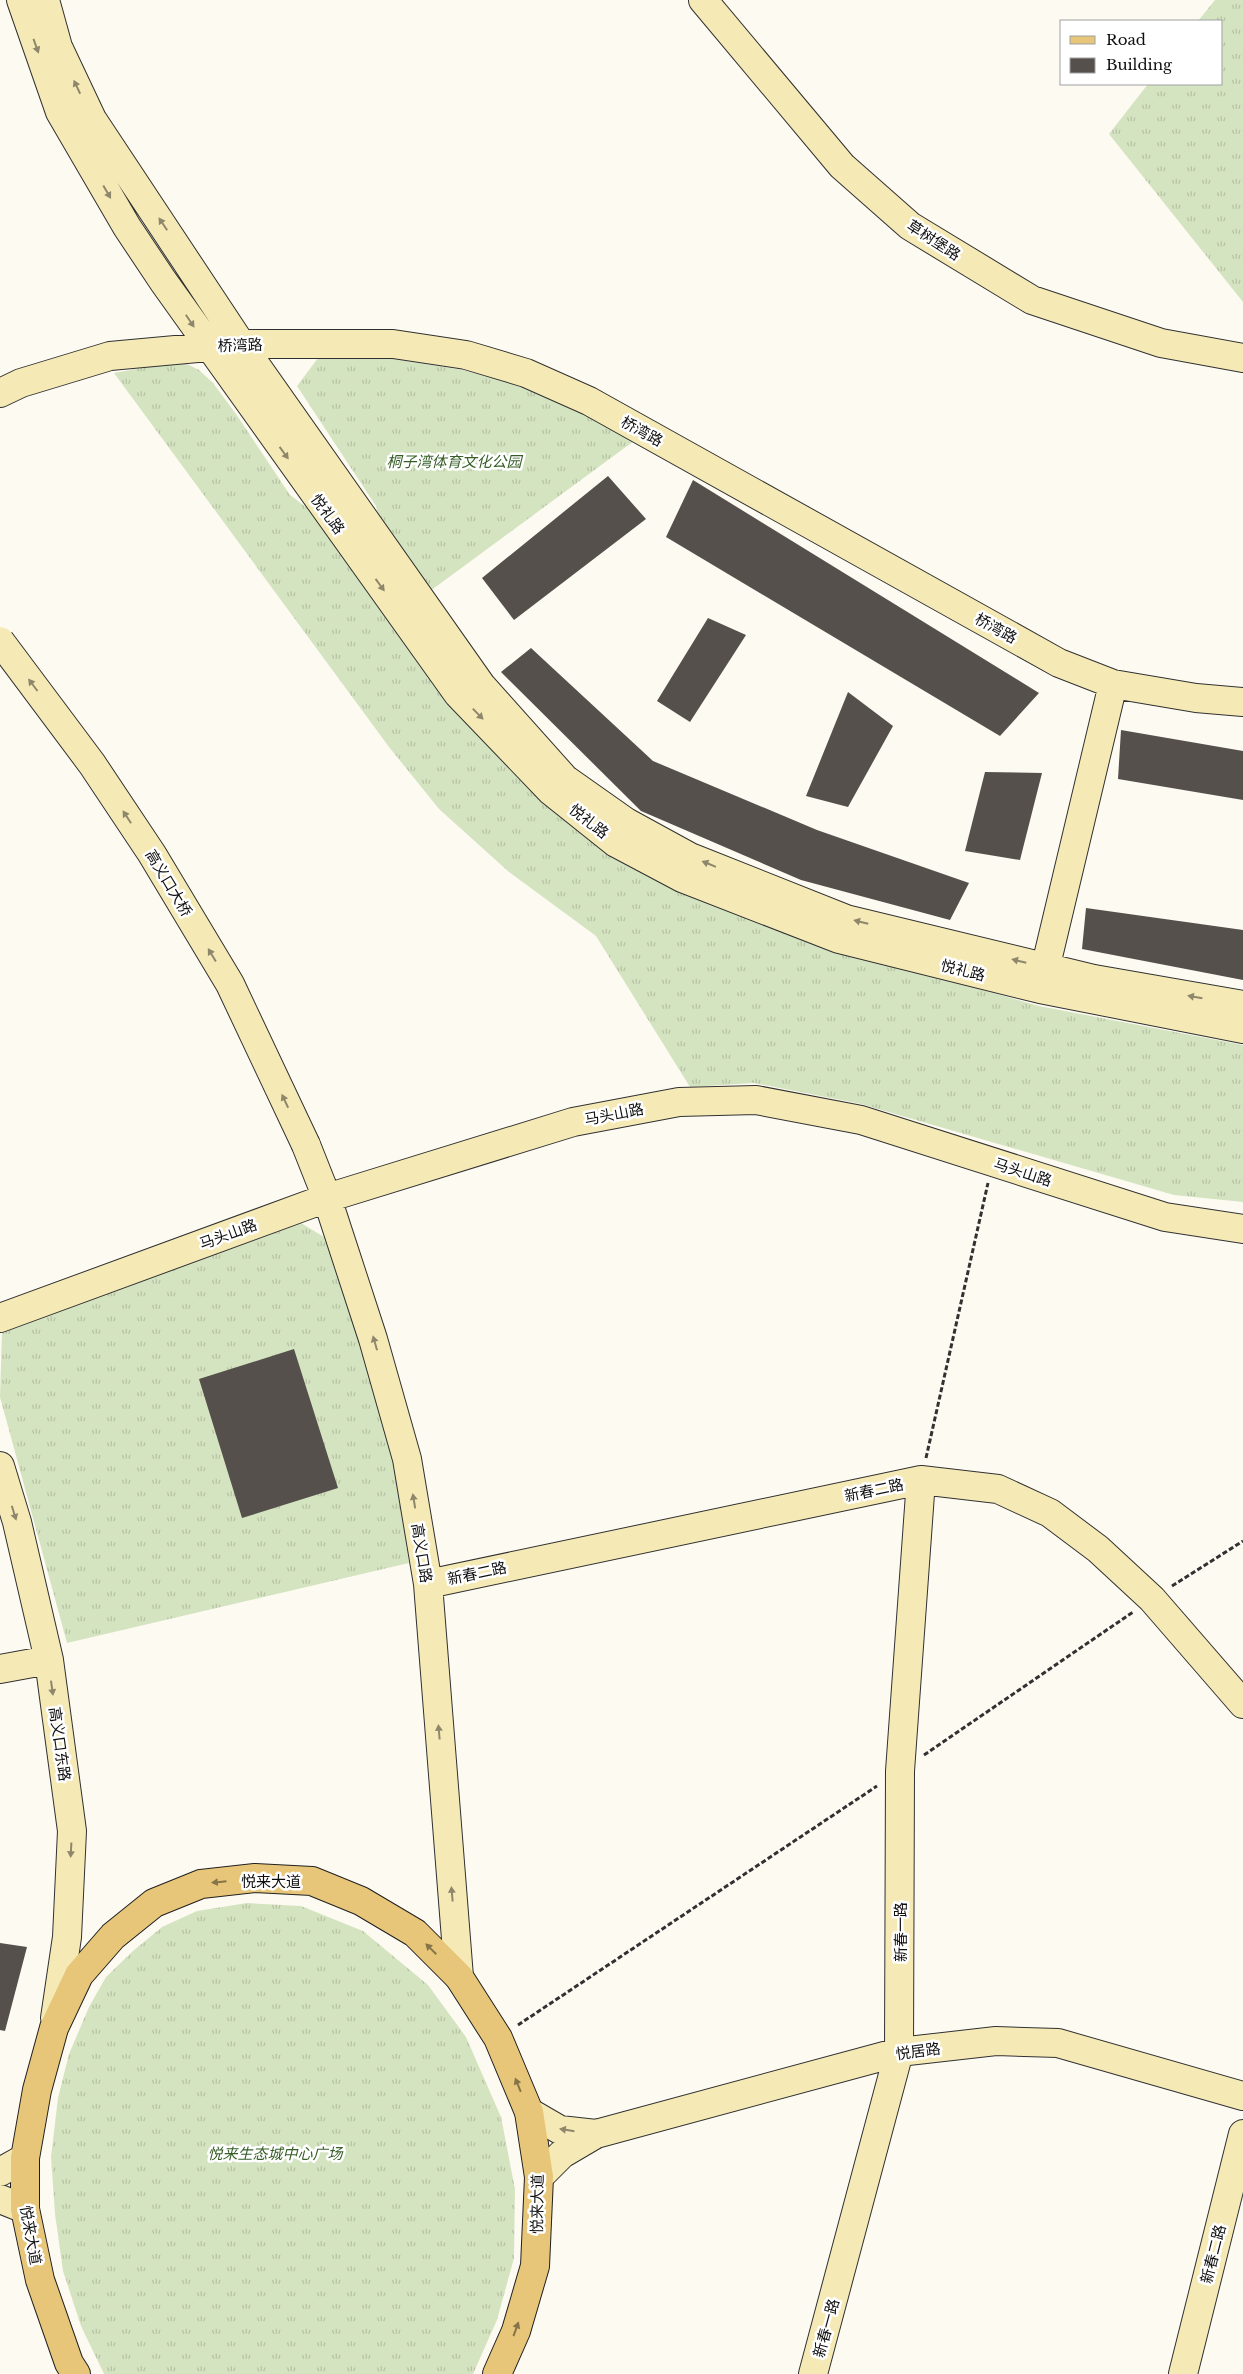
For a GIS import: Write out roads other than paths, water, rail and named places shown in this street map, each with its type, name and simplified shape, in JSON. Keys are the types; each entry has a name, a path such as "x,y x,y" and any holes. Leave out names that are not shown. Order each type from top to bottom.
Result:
{"main road":[{"name":"悦来大道","path":"76,2374 69,2363 40,2280 25,2210 25,2158 37,2090 54,2028 79,1975 113,1936 154,1903 201,1884 255,1878 312,1881 361,1901 415,1933 459,1977 498,2038 529,2112 539,2177 535,2266 516,2331 497,2374"}],"street":[{"name":"悦礼路","path":"21,0 60,112 127,227 162,281 458,694 551,791 616,843 682,878 839,939 1043,979 1243,1029"},
{"name":"悦礼路","path":"45,0 58,46 92,119 190,264 241,344 482,685 565,779 626,822 690,857 837,915 1043,979 1094,979 1243,1005"},
{"name":"草树堡路","path":"704,0 842,166 910,226 1032,300 1160,342 1243,358"},
{"name":"桥湾路","path":"0,392 21,383 110,356 208,346 241,344 393,344 466,355 526,373 589,401 1059,663 1113,684 1196,698 1243,702"},
{"name":"高义口大桥","path":"0,641 92,764 152,854 230,984 306,1145"},
{"path":"1043,979 1113,684"},
{"name":"马头山路","path":"0,1318 327,1198 573,1122 679,1102 756,1100 861,1120 1165,1217 1243,1229"},
{"name":"高义口路","path":"306,1145 327,1198 374,1339 407,1459 428,1584 459,1977"},
{"name":"高义口东路","path":"0,1466 17,1522 49,1660 72,1831 67,1937 54,2028"},
{"name":"新春二路","path":"428,1584 921,1480 998,1489 1050,1513 1098,1549 1152,1599 1243,1704"},
{"name":"新春一路","path":"813,2374 899,2052 900,1771 921,1480"},
{"path":"0,1669 49,1660"},
{"name":"悦居路","path":"596,2134 899,2052 996,2041 1058,2043 1243,2096"},
{"path":"529,2112 560,2130 596,2134"},
{"path":"539,2177 562,2154 596,2134"},
{"name":"新春二路","path":"1183,2374 1243,2134"},
{"path":"0,2172 25,2158"},
{"path":"0,2198 25,2210"}],"park label":[{"name":"桐子湾体育文化公园","path":"454,461"},
{"name":"悦来生态城中心广场","path":"275,2153"}]}
